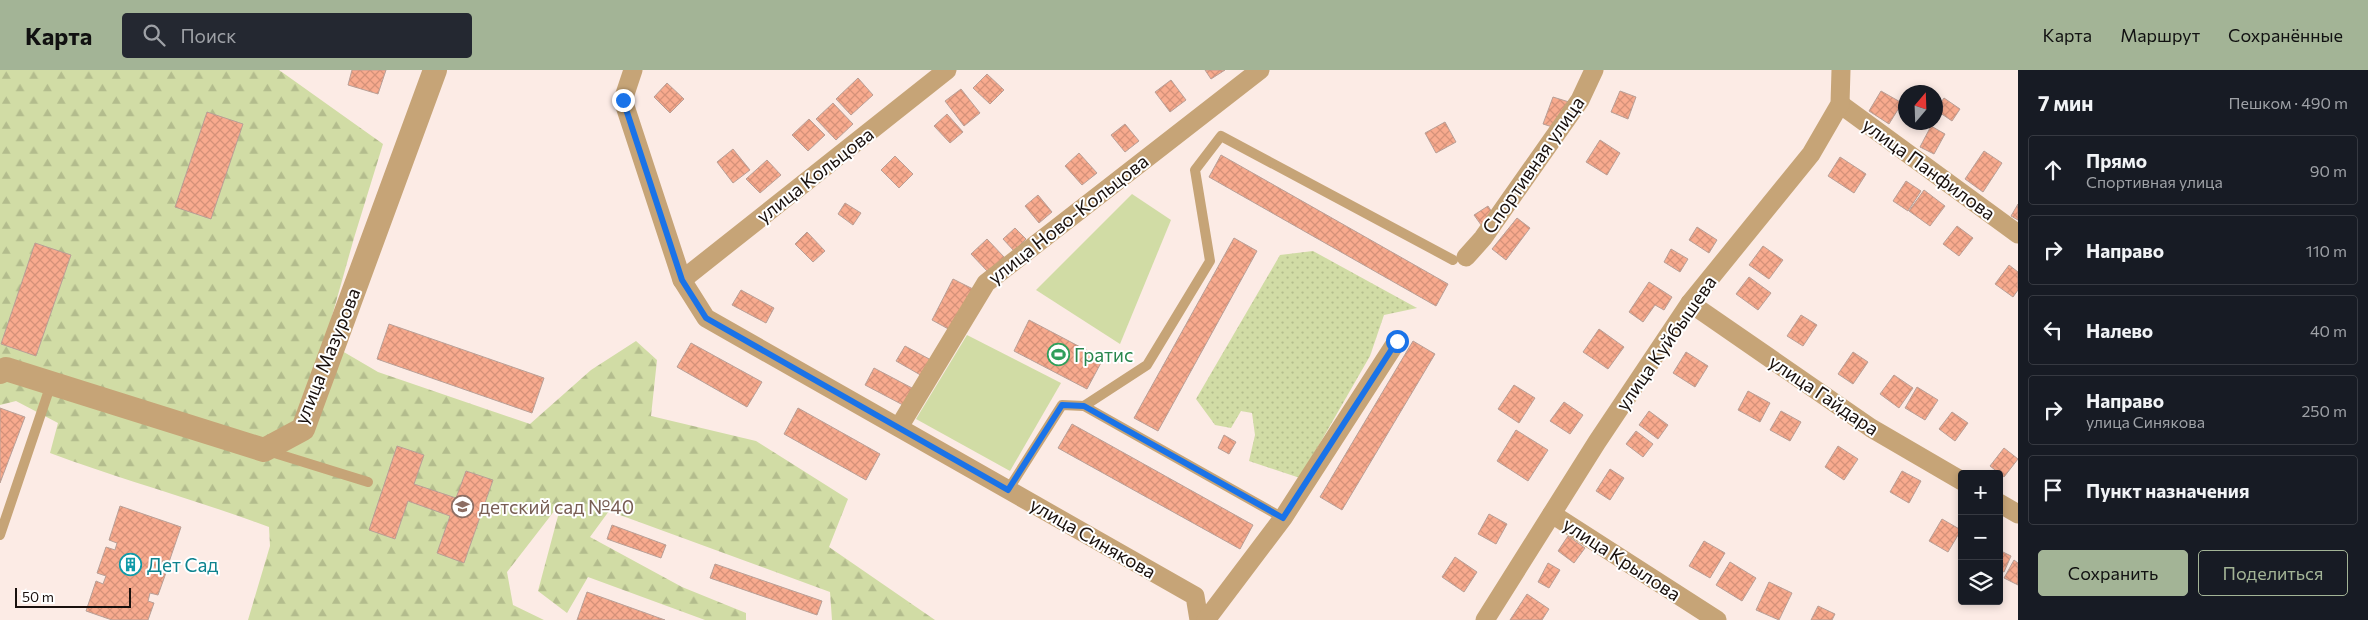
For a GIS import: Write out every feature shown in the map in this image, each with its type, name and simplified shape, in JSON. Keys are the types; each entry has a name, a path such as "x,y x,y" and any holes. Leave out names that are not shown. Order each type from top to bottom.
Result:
{"street":[{"name":"улица Мазурова","path":"264,450 303,429 435,70"},
{"name":"улица Синякова","path":"633,70 623,100 682,280 706,318 1196,596 1199,620"},
{"name":"улица Кольцова","path":"682,280 947,70"},
{"name":"улица Ново-Кольцова","path":"899,427 986,283 1260,70"},
{"name":"Спортивная улица","path":"1460,258 1483,238 1580,100 1594,70"},
{"name":"улица Куйбышева","path":"1485,620 1690,303 1811,154 1840,104 1841,70"},
{"name":"улица Панфилова","path":"1840,104 2018,234"},
{"name":"улица Гайдара","path":"1690,303 1871,428 1958,479"},
{"path":"1206,620 1283,518 1397,341"},
{"path":"2,369 264,450"},
{"path":"2003,505 2018,514"},
{"name":"улица Крылова","path":"1552,514 1717,620"}],"lane":[{"path":"1084,406 1147,365 1210,261 1195,170 1220,136 1460,258"},
{"path":"0,535 51,384"},
{"path":"1008,490 1062,405 1084,406 1283,518"},
{"path":"264,450 368,482"}],"green space":[{"path":"0,70 279,70 383,144 325,341 378,372 530,424 591,370 636,341 657,360 651,416 756,441 848,499 829,547 935,620 832,620 830,592 609,511 590,537 682,587 746,613 746,620 705,620 588,577 567,613 538,591 562,501 507,572 513,605 544,620 248,620 270,546 269,527 50,453 58,423 16,401 0,405"},
{"path":"1132,194 1171,220 1120,344 1036,290"},
{"path":"1313,251 1417,308 1384,315 1370,356 1300,478 1249,461 1255,435 1252,413 1241,411 1231,428 1215,425 1196,399 1280,255"},
{"path":"967,335 1061,383 1010,471 916,419"}],"building":[{"path":"352,70 386,70 378,94 348,85"},
{"path":"1205,70 1225,70 1211,79"},
{"path":"987,74 1004,90 990,104 973,88"},
{"path":"858,78 873,95 851,115 836,99"},
{"path":"1171,80 1186,100 1170,112 1155,92"},
{"path":"667,83 684,99 670,113 654,97"},
{"path":"961,89 980,113 964,126 945,101"},
{"path":"1620,91 1636,97 1628,119 1611,112"},
{"path":"1881,91 1898,101 1898,109 1889,124 1869,111"},
{"path":"1553,97 1569,102 1559,129 1543,124"},
{"path":"1944,98 1960,109 1952,121 1943,115"},
{"path":"833,103 853,124 836,140 816,119"},
{"path":"207,112 243,124 211,219 175,207"},
{"path":"947,114 963,132 950,143 934,126"},
{"path":"809,119 825,135 808,151 792,135"},
{"path":"1445,122 1456,142 1436,153 1425,133"},
{"path":"1125,124 1139,141 1125,152 1111,135"},
{"path":"1929,130 1938,130 1945,134 1934,154 1920,147"},
{"path":"1600,140 1620,153 1607,175 1586,162"},
{"path":"733,149 750,170 733,183 717,162"},
{"path":"1984,151 2002,163 1983,192 1965,179"},
{"path":"1079,153 1097,173 1082,185 1065,166"},
{"path":"1221,155 1448,284 1436,306 1209,177"},
{"path":"895,156 913,174 899,188 881,170"},
{"path":"1840,157 1866,174 1854,193 1828,176"},
{"path":"767,160 781,175 760,193 746,179"},
{"path":"1906,181 1921,191 1908,211 1893,201"},
{"path":"1924,190 1945,206 1930,226 1909,211"},
{"path":"1038,195 1052,212 1039,223 1025,206"},
{"path":"845,203 861,213 853,225 838,214"},
{"path":"2018,204 2018,220 2011,216"},
{"path":"1488,206 1497,220 1484,229 1474,215"},
{"path":"1517,218 1530,228 1506,260 1492,249"},
{"path":"1957,226 1973,238 1959,256 1943,244"},
{"path":"1697,227 1717,240 1709,253 1689,240"},
{"path":"1015,228 1026,239 1014,251 1003,239"},
{"path":"807,232 825,251 813,262 795,244"},
{"path":"1234,238 1257,251 1158,431 1134,418"},
{"path":"987,239 1004,257 988,272 971,254"},
{"path":"35,243 71,255 36,356 1,344"},
{"path":"1763,246 1783,260 1769,279 1749,265"},
{"path":"1671,249 1688,259 1680,272 1664,262"},
{"path":"2009,265 2018,272 2018,290 2013,297 1995,284"},
{"path":"1749,277 1771,293 1758,310 1736,294"},
{"path":"953,279 973,289 952,331 932,320"},
{"path":"1649,282 1672,297 1664,310 1655,305 1643,322 1629,312"},
{"path":"741,290 774,308 766,323 732,305"},
{"path":"1801,315 1817,325 1803,346 1787,336"},
{"name":"Гратис","path":"1029,320 1103,359 1087,389 1014,351"},
{"path":"389,324 544,378 532,413 377,359"},
{"path":"1599,329 1624,347 1608,369 1583,352"},
{"path":"1413,341 1435,354 1342,510 1320,497"},
{"path":"691,343 762,382 747,407 677,367"},
{"path":"905,346 933,361 924,377 896,361"},
{"path":"1686,352 1708,366 1695,387 1673,373"},
{"path":"1853,352 1868,362 1853,384 1838,374"},
{"path":"874,368 912,388 903,405 865,385"},
{"path":"1894,375 1913,388 1899,408 1880,394"},
{"path":"1514,385 1535,398 1519,423 1498,409"},
{"path":"1917,387 1938,400 1925,420 1905,408"},
{"path":"1748,391 1770,403 1760,422 1738,410"},
{"path":"1564,402 1583,415 1570,434 1550,421"},
{"path":"0,408 25,417 0,483"},
{"path":"798,408 880,454 866,480 784,434"},
{"path":"1649,411 1668,425 1658,439 1639,425"},
{"path":"1781,411 1801,422 1790,441 1770,430"},
{"path":"1952,412 1968,423 1955,441 1939,429"},
{"path":"1072,424 1253,525 1240,549 1058,448"},
{"path":"1516,430 1548,450 1528,481 1497,461"},
{"path":"1636,431 1653,444 1643,457 1626,444"},
{"path":"1224,435 1236,442 1229,454 1218,448"},
{"path":"397,446 424,455 414,484 456,498 466,471 493,480 464,563 437,553 450,516 408,501 395,539 369,530"},
{"path":"1838,446 1858,459 1844,480 1825,467"},
{"path":"2004,448 2018,459 2004,477 2003,470 1995,470 1990,466"},
{"path":"1610,469 1624,478 1610,500 1596,491"},
{"path":"1902,471 1921,481 1909,503 1890,492"},
{"name":"Дет Сад","path":"120,506 181,527 169,562 163,560 160,567 167,570 158,595 150,593 148,601 154,603 148,620 112,620 86,611 96,581 103,584 106,576 97,573 106,547 115,550 117,543 109,540"},
{"path":"1489,514 1507,524 1496,544 1478,534"},
{"path":"1942,519 1958,528 1958,535 1948,552 1929,541"},
{"path":"612,525 666,545 661,558 607,539"},
{"path":"1568,536 1585,548 1574,563 1558,551"},
{"path":"1704,541 1725,553 1710,578 1689,566"},
{"path":"2003,552 2011,556 2003,572"},
{"path":"1455,557 1477,572 1464,592 1442,577"},
{"path":"2014,560 2018,563 2018,585 2004,578"},
{"path":"1730,562 1756,578 1742,601 1716,585"},
{"path":"1548,563 1560,570 1549,588 1538,582"},
{"path":"715,564 822,601 817,615 710,578"},
{"path":"1769,582 1792,593 1779,620 1756,610"},
{"path":"587,592 665,620 577,620"},
{"path":"1527,594 1549,609 1542,620 1510,620"},
{"path":"1818,606 1835,614 1832,620 1811,620"}],"place":[{"name":"Гратис","path":"1058,355"},
{"name":"детский сад №40","path":"463,507"},
{"name":"Дет Сад","path":"131,565"}],"route":[{"path":"623,100 682,280 706,318 1008,490 1062,405 1084,406 1283,518 1397,341"}]}
